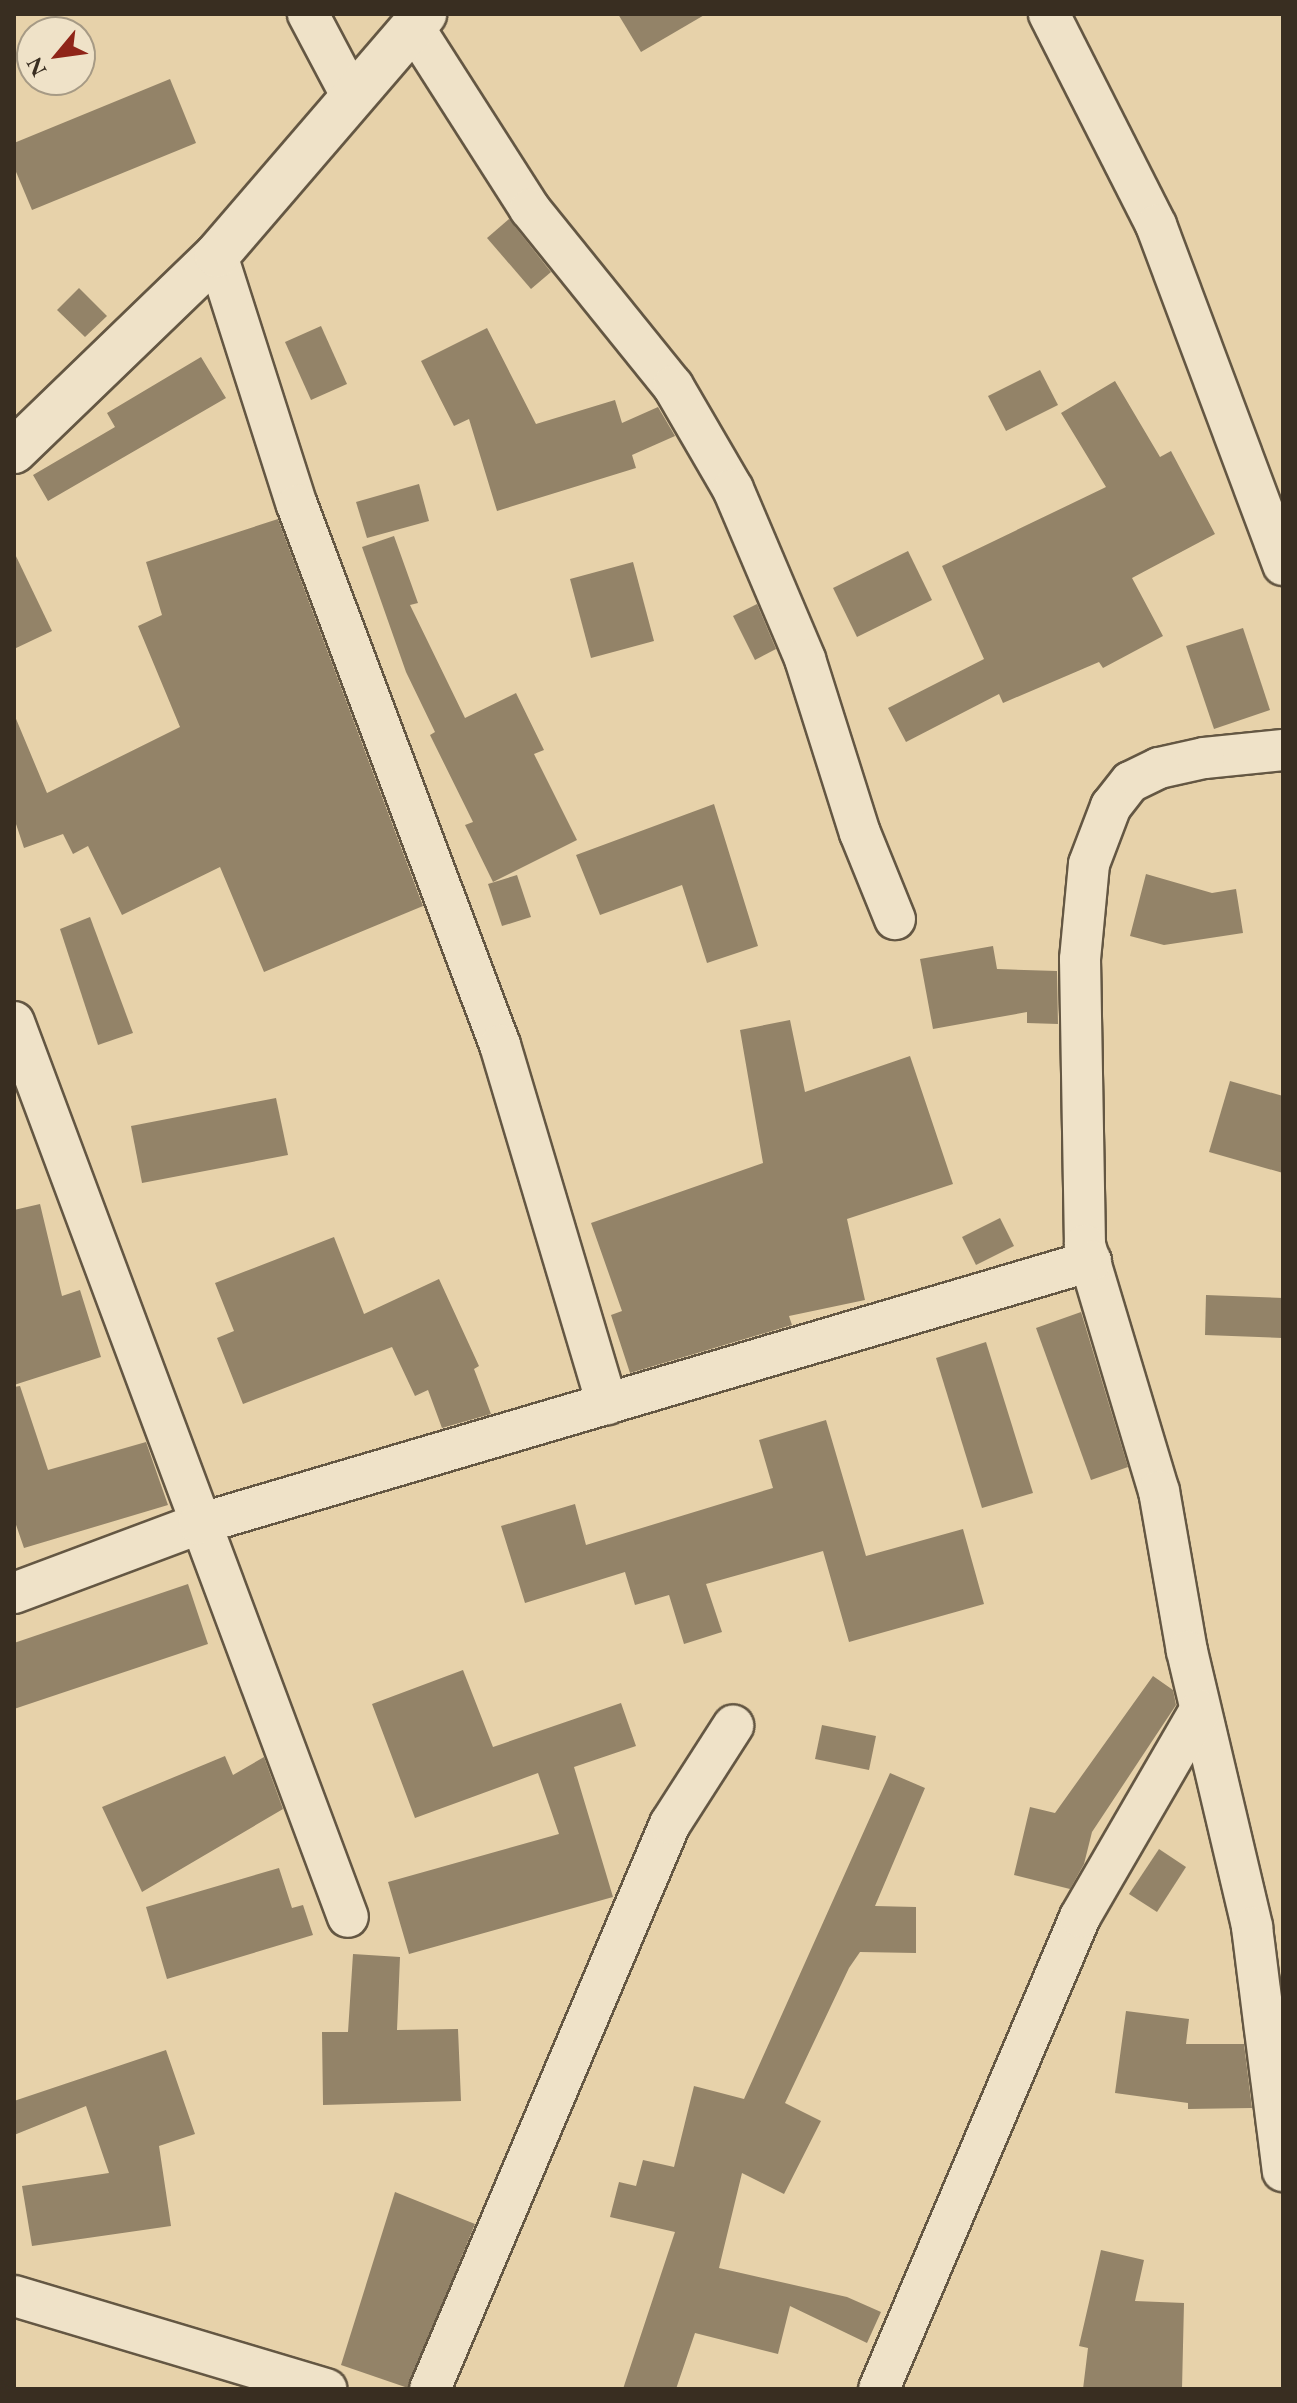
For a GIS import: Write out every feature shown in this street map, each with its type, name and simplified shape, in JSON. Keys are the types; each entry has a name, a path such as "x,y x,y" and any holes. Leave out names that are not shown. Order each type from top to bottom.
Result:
{"street":[{"path":"308,14 352,97"},
{"path":"1049,14 1156,225 1283,565"},
{"path":"14,451 217,255 418,20 530,209 673,386 733,489 805,659 860,833 895,919"},
{"path":"217,255 297,505 500,1045 607,1404"},
{"path":"1283,750 1204,758 1159,768 1130,782 1111,806 1089,864 1080,959 1085,1245 1159,1491 1200,1710 1261,1969 1283,2171"},
{"path":"14,1022 348,1917"},
{"path":"14,1593 199,1524 1091,1261"},
{"path":"879,2389 1080,1917 1200,1710"},
{"path":"430,2389 670,1824 733,1726"},
{"path":"14,2296 326,2389"}],"building":[{"path":"618,14 706,14 641,52"},
{"path":"170,79 196,143 32,210 14,167 14,143"},
{"path":"509,219 551,272 531,289 487,238"},
{"path":"79,288 107,316 85,337 57,310"},
{"path":"321,326 347,384 311,400 285,342"},
{"path":"487,328 536,424 615,400 622,423 658,407 675,436 632,455 636,468 497,511 469,419 454,426 421,361"},
{"path":"201,357 226,398 48,501 33,475 115,427 107,413"},
{"path":"1040,370 1058,405 1006,431 988,396"},
{"path":"1115,381 1160,457 1171,451 1215,534 1132,578 1163,636 1103,668 1099,662 1003,703 999,694 906,742 888,708 984,659 942,566 1106,487 1061,413"},
{"path":"419,484 429,521 367,538 356,502"},
{"path":"278,519 423,906 264,972 220,867 122,915 88,846 73,854 63,834 24,848 14,818 14,714 47,793 180,727 138,626 162,615 146,562"},
{"path":"394,536 418,603 410,605 465,718 516,693 544,750 534,754 577,840 493,882 465,825 473,822 430,735 435,732 406,672 362,547"},
{"path":"908,551 932,600 857,637 833,588"},
{"path":"14,552 52,631 14,649"},
{"path":"633,562 654,641 591,658 570,579"},
{"path":"757,604 776,649 755,660 733,616"},
{"path":"1243,628 1270,710 1214,729 1186,646"},
{"path":"714,804 758,946 707,963 682,885 600,915 576,855"},
{"path":"1146,874 1212,893 1236,889 1243,933 1164,945 1130,936"},
{"path":"517,875 531,917 502,926 488,884"},
{"path":"90,917 133,1033 98,1045 60,929"},
{"path":"993,946 997,969 1057,971 1058,1024 1027,1023 1027,1012 933,1029 920,959"},
{"path":"790,1020 805,1092 910,1056 953,1184 847,1219 865,1300 789,1316 792,1325 630,1373 611,1315 622,1311 591,1223 763,1163 740,1030"},
{"path":"1230,1081 1283,1096 1283,1173 1209,1152"},
{"path":"276,1098 288,1155 142,1183 131,1126"},
{"path":"40,1204 62,1296 80,1290 101,1357 14,1385 14,1210"},
{"path":"1000,1218 1014,1246 976,1265 962,1237"},
{"path":"334,1237 364,1314 439,1279 479,1366 474,1369 491,1414 442,1428 428,1390 415,1396 392,1347 243,1404 217,1338 234,1331 215,1283"},
{"path":"1206,1295 1283,1298 1283,1338 1205,1335"},
{"path":"1081,1312 1128,1467 1091,1480 1036,1328"},
{"path":"986,1342 1033,1493 982,1508 936,1358"},
{"path":"20,1386 48,1470 146,1442 168,1505 24,1548 14,1519 14,1387"},
{"path":"826,1420 866,1556 963,1529 984,1604 849,1642 823,1551 706,1584 722,1632 684,1644 669,1595 635,1605 625,1572 525,1603 501,1526 575,1504 586,1545 773,1488 759,1440"},
{"path":"188,1584 208,1644 14,1709 14,1643"},
{"path":"463,1670 493,1747 621,1703 636,1746 574,1767 613,1897 409,1954 388,1882 559,1834 538,1773 415,1818 372,1704"},
{"path":"1153,1676 1173,1690 1176,1705 1092,1832 1084,1864 1070,1889 1014,1875 1030,1807 1055,1813"},
{"path":"822,1725 876,1736 869,1770 815,1759"},
{"path":"225,1756 233,1775 264,1757 283,1809 142,1892 102,1807"},
{"path":"890,1773 925,1788 875,1906 916,1907 916,1953 860,1952 849,1968 785,2103 821,2121 784,2194 742,2173 719,2268 847,2297 881,2312 867,2343 790,2306 778,2354 695,2333 676,2389 623,2389 675,2232 610,2217 619,2182 636,2186 643,2160 674,2167 694,2086 744,2099"},
{"path":"1159,1849 1186,1867 1157,1912 1129,1894"},
{"path":"279,1868 292,1908 303,1905 313,1935 167,1979 146,1907"},
{"path":"353,1954 400,1957 397,2030 458,2029 461,2101 323,2105 322,2032 348,2032"},
{"path":"1126,2011 1189,2019 1186,2044 1244,2044 1252,2108 1188,2109 1188,2103 1115,2093"},
{"path":"166,2050 195,2134 159,2146 171,2226 32,2246 22,2186 109,2173 86,2106 14,2135 14,2101"},
{"path":"395,2192 475,2224 408,2388 341,2365"},
{"path":"1101,2250 1144,2260 1135,2301 1184,2303 1182,2389 1083,2389 1088,2348 1079,2346"}]}
